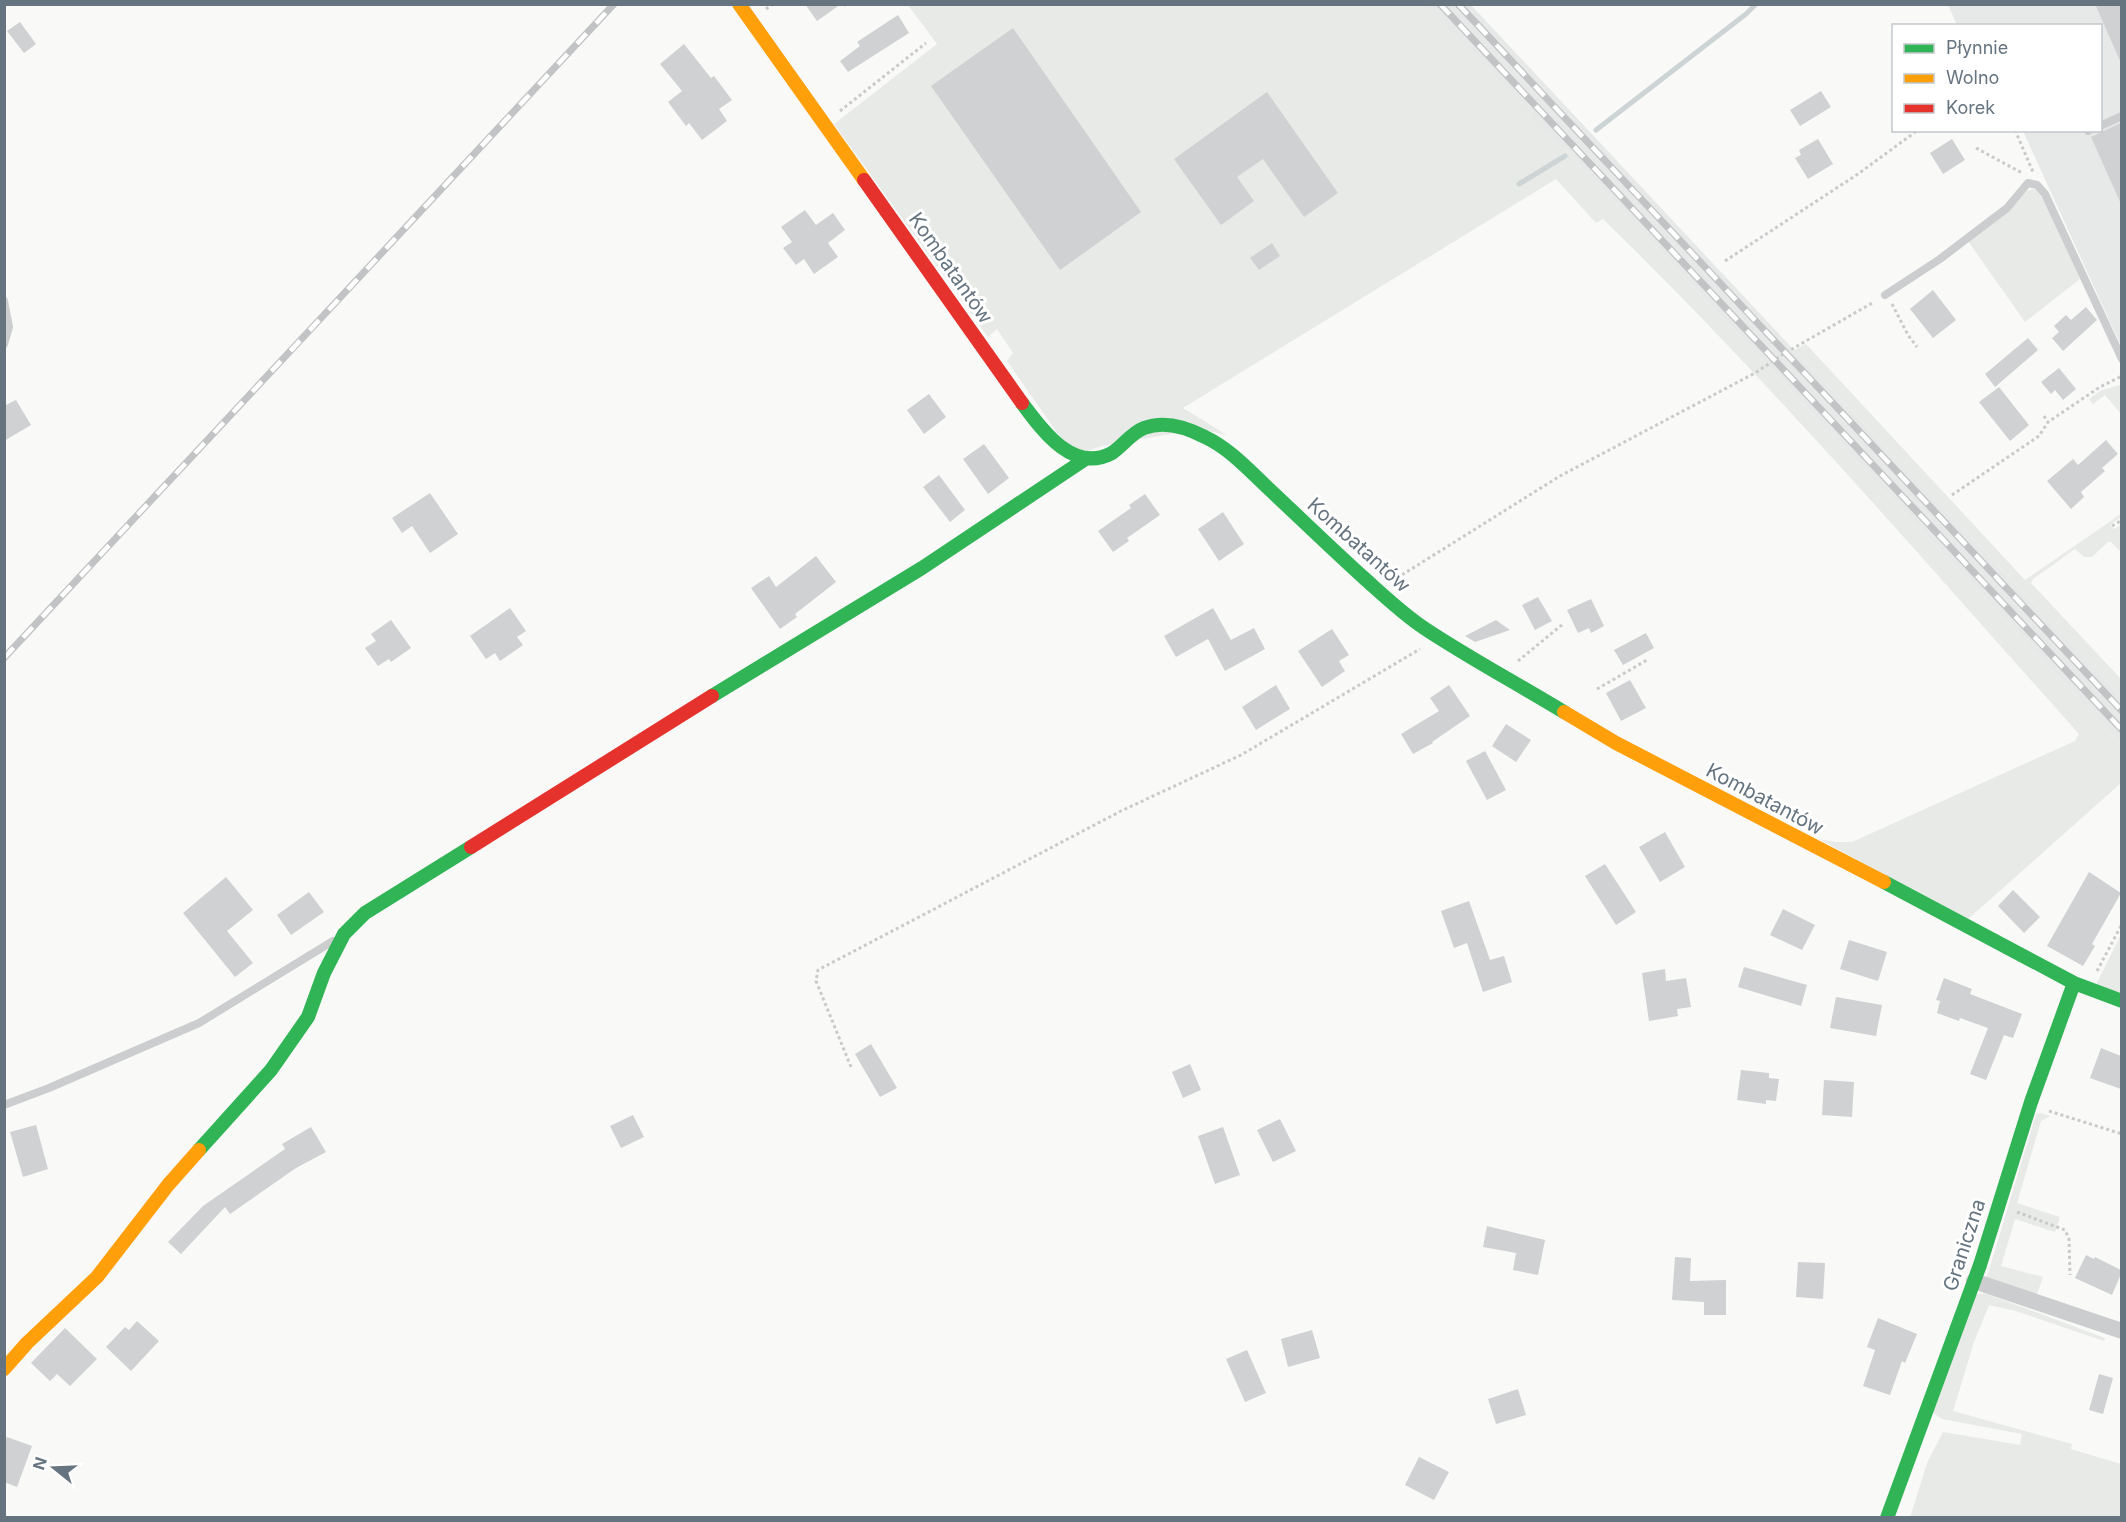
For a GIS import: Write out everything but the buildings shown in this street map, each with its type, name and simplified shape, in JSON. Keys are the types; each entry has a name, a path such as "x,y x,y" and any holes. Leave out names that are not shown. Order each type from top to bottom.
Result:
{"street":[{"name":"Kombatantów","path":"739,4 1034,418 1058,447 1084,460 1109,454 1145,427 1170,424 1198,432 1224,447 1377,590 1422,627 1616,742 2074,983 2121,1001"},
{"path":"4,1369 27,1343 97,1277 168,1185 271,1070 308,1017 324,973 344,934 365,913 922,568 1084,460"},
{"name":"Graniczna","path":"1887,1518 1974,1281 2030,1105 2074,983"},
{"path":"1974,1281 2121,1331"}],"lane":[{"path":"2102,125 2121,116"},
{"path":"1886,296 1940,259 2007,208 2028,183 2037,184 2045,194 2121,359"},
{"path":"4,301 9,327 4,344"},
{"path":"4,1105 49,1088 198,1023 344,934"}],"path":[{"path":"824,123 926,43"},
{"path":"1725,261 1857,174 1915,132"},
{"path":"2016,132 2037,184"},
{"path":"1976,148 2031,178 2037,184"},
{"path":"1377,590 1560,476 1755,373 1779,356 1886,296 1917,347"},
{"path":"1952,495 2039,436 2048,422 2100,387 2121,376"},
{"path":"2044,416 2048,422"},
{"path":"2112,526 2121,520"},
{"path":"1503,676 1511,665 1526,656 1563,624"},
{"path":"851,1067 816,981 818,970 1110,816 1241,755 1440,638"},
{"path":"1597,689 1647,660"},
{"path":"2088,988 2121,924"},
{"path":"2030,1105 2121,1134"},
{"path":"1998,1205 2065,1230 2069,1239 2070,1275"}],"shaded area":[{"path":"908,5 1427,5 1562,148 1565,147 1574,154 1574,159 2121,744 2121,783 1967,920 1819,839 1852,842 2075,741 2079,734 1846,472 1726,344 1603,219 1596,223 1556,179 1183,408 1227,435 1199,429 1102,446 1087,451 1067,447 1007,361 1013,353 997,329 988,337 834,124 937,44"},
{"path":"1425,5 1471,5 2121,696 2121,744 1574,159 1574,154 1562,149"},
{"path":"1948,5 2121,5 2121,346 2023,132 2102,132 2102,24 1957,24"},
{"path":"2033,189 2039,194 2052,215 2080,279 2025,322 1968,241 2016,203 2027,191"},
{"path":"1806,344 2025,580 2121,514 2121,517 2110,525 2114,529 2121,525 2121,552 2111,542 2108,542 2092,557 2084,557 2075,549 2033,579 2031,583 2121,679 2121,696 1794,350"},
{"path":"2121,386 2121,414 2105,395 2093,404 2089,399 2100,391"},
{"path":"2121,934 2121,995 2096,985"},
{"path":"2036,1114 2050,1116 2041,1121 2017,1203 2060,1217 2055,1232 2015,1219 2001,1266 2043,1277 2035,1300 1985,1283"},
{"path":"1984,1293 2105,1338 2104,1341 2016,1311 1989,1305 1974,1342 1953,1411 2072,1444 2071,1449 2121,1464 2121,1517 1910,1518 1927,1463 1943,1432 2020,1445 2022,1434 1942,1419 1932,1412 1974,1295"}],"waterway":[{"path":"1596,130 1756,4"},
{"path":"1519,184 1565,156"}],"railway":[{"path":"4,658 614,4"},
{"path":"1440,4 2122,730"},
{"path":"1458,4 2122,711"}],"traffic: fast":[{"path":"1022,403 1039,425 1060,446 1084,458 1098,458 1112,453 1139,430 1160,425 1183,428 1198,433 1223,447 1408,617 1458,650 1564,712"},
{"path":"712,696 922,568 1084,460"},
{"path":"199,1150 271,1070 308,1017 324,973 344,934 365,913 471,847"},
{"path":"1884,882 2074,983 2122,1001"},
{"path":"1887,1518 1980,1265 2031,1102 2074,983"}],"traffic: slow":[{"path":"739,4 864,180"},
{"path":"1564,712 1616,743 1884,882"},
{"path":"4,1369 27,1343 97,1277 168,1185 199,1150"}],"traffic: jam":[{"path":"864,180 1022,403"},
{"path":"471,847 712,696"}]}
